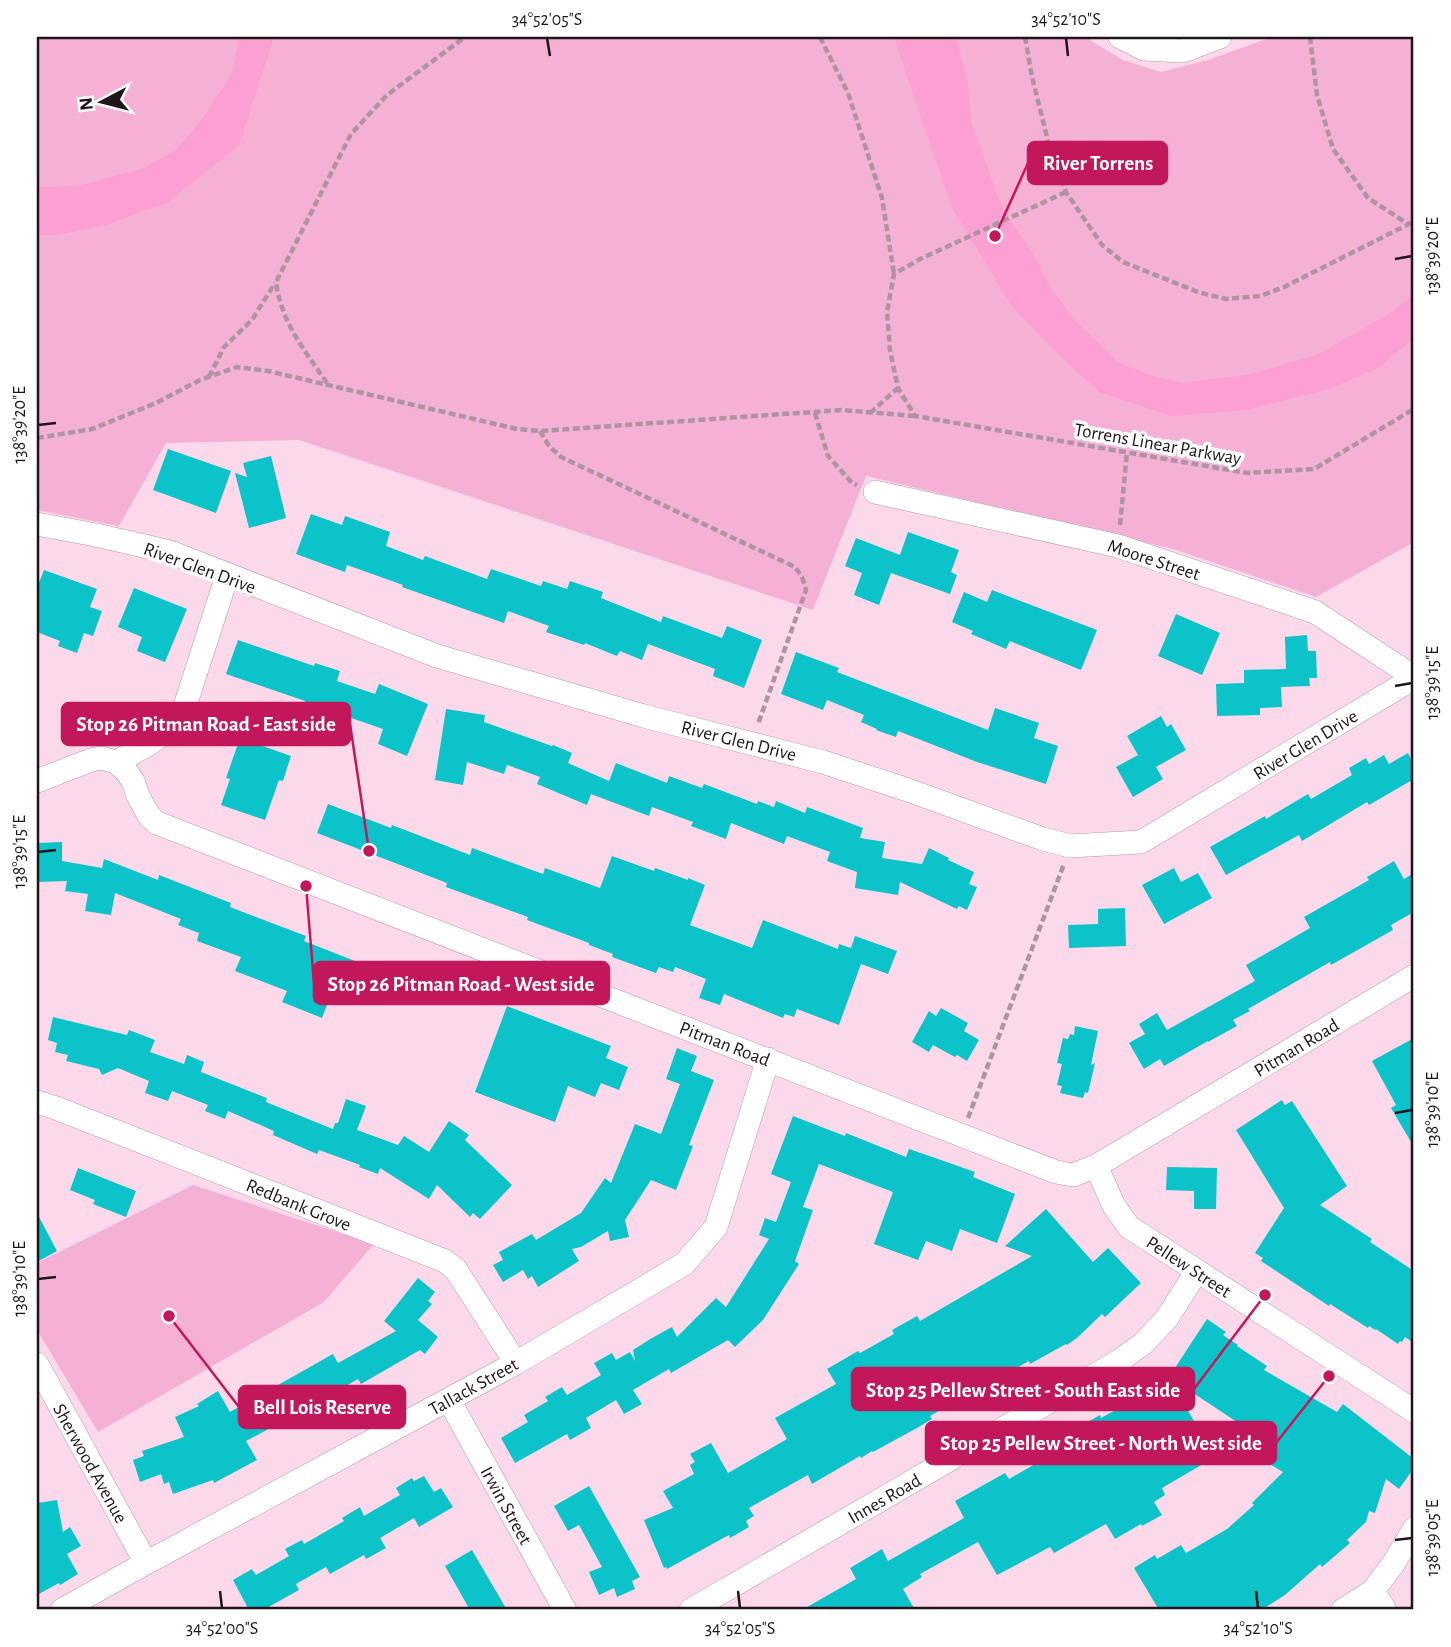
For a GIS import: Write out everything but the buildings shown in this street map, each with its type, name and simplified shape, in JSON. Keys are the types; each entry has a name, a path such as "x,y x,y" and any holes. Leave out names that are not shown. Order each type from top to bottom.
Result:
{"street":[{"path":"1120,37 1144,50 1183,51 1220,37"},
{"name":"Moore Street","path":"875,492 1118,546 1315,612 1414,678"},
{"name":"River Glen Drive","path":"37,524 170,552 437,656 644,716 823,762 1070,846 1141,842 1414,678"},
{"path":"37,781 91,760 101,758 116,762 146,746 176,723 184,709 227,576"},
{"name":"Pitman Road","path":"116,762 133,781 144,807 157,823 1056,1172 1073,1175 1096,1166 1414,976"},
{"name":"Tallack Street","path":"62,1610 516,1363 684,1264 716,1227 768,1059"},
{"name":"Redbank Grove","path":"37,1102 445,1261 456,1270 516,1363"},
{"name":"Pellew Street","path":"1096,1166 1114,1206 1129,1227 1414,1411"},
{"name":"Innes Road","path":"691,1610 1119,1361 1144,1343 1167,1318 1197,1271"},
{"name":"Sherwood Avenue","path":"37,1364 146,1563"},
{"name":"Irwin Street","path":"449,1400 565,1610"},
{"path":"1343,1610 1379,1600 1394,1563 1414,1529"}],"path":[{"path":"209,377 224,347 252,320 276,282 351,134 387,95 466,37"},
{"path":"820,37 848,93 882,198 894,274 887,312 890,350 898,388 915,416"},
{"path":"1025,37 1050,149 1066,192 1102,245 1123,262 1198,292 1226,299 1260,296 1284,287 1414,220"},
{"path":"1310,37 1317,95 1333,149 1368,198 1409,224"},
{"path":"894,274 920,259 1066,192"},
{"path":"276,282 278,299 290,328 327,383"},
{"name":"Torrens Linear Parkway","path":"37,438 92,429 237,367 327,383 517,429 540,431 841,410 915,416 1247,473 1314,469 1414,409"},
{"path":"870,413 898,388"},
{"path":"816,413 828,456 852,483 875,492"},
{"path":"540,431 549,446 561,457 795,567 802,577 806,590 751,743"},
{"path":"1118,546 1127,452"},
{"path":"962,1135 1070,846"}],"shaded area":[{"path":"37,37 1089,37 1091,41 1123,60 1161,72 1208,60 1272,37 1414,37 1414,542 1316,597 1173,549 866,476 813,610 299,440 166,443 119,526 37,510"},
{"path":"240,37 274,37 239,145 168,202 106,225 57,235 37,235 37,187 77,186 142,169 175,151 200,122 232,74"},
{"path":"894,37 956,37 968,83 972,124 998,197 1008,217 1073,319 1119,363 1182,383 1247,375 1317,355 1392,312 1414,294 1414,338 1378,368 1329,389 1246,410 1171,416 1099,392 1012,306 952,208"},
{"path":"193,1185 374,1244 324,1302 98,1432 37,1330 37,1263"}],"place":[{"name":"River Torrens","path":"995,236"},
{"name":"Stop 26 Pitman Road - East side","path":"369,851"},
{"name":"Stop 26 Pitman Road - West side","path":"306,886"},
{"name":"Stop 25 Pellew Street - South East side","path":"1265,1295"},
{"name":"Bell Lois Reserve","path":"169,1316"},
{"name":"Stop 25 Pellew Street - North West side","path":"1329,1376"}]}
